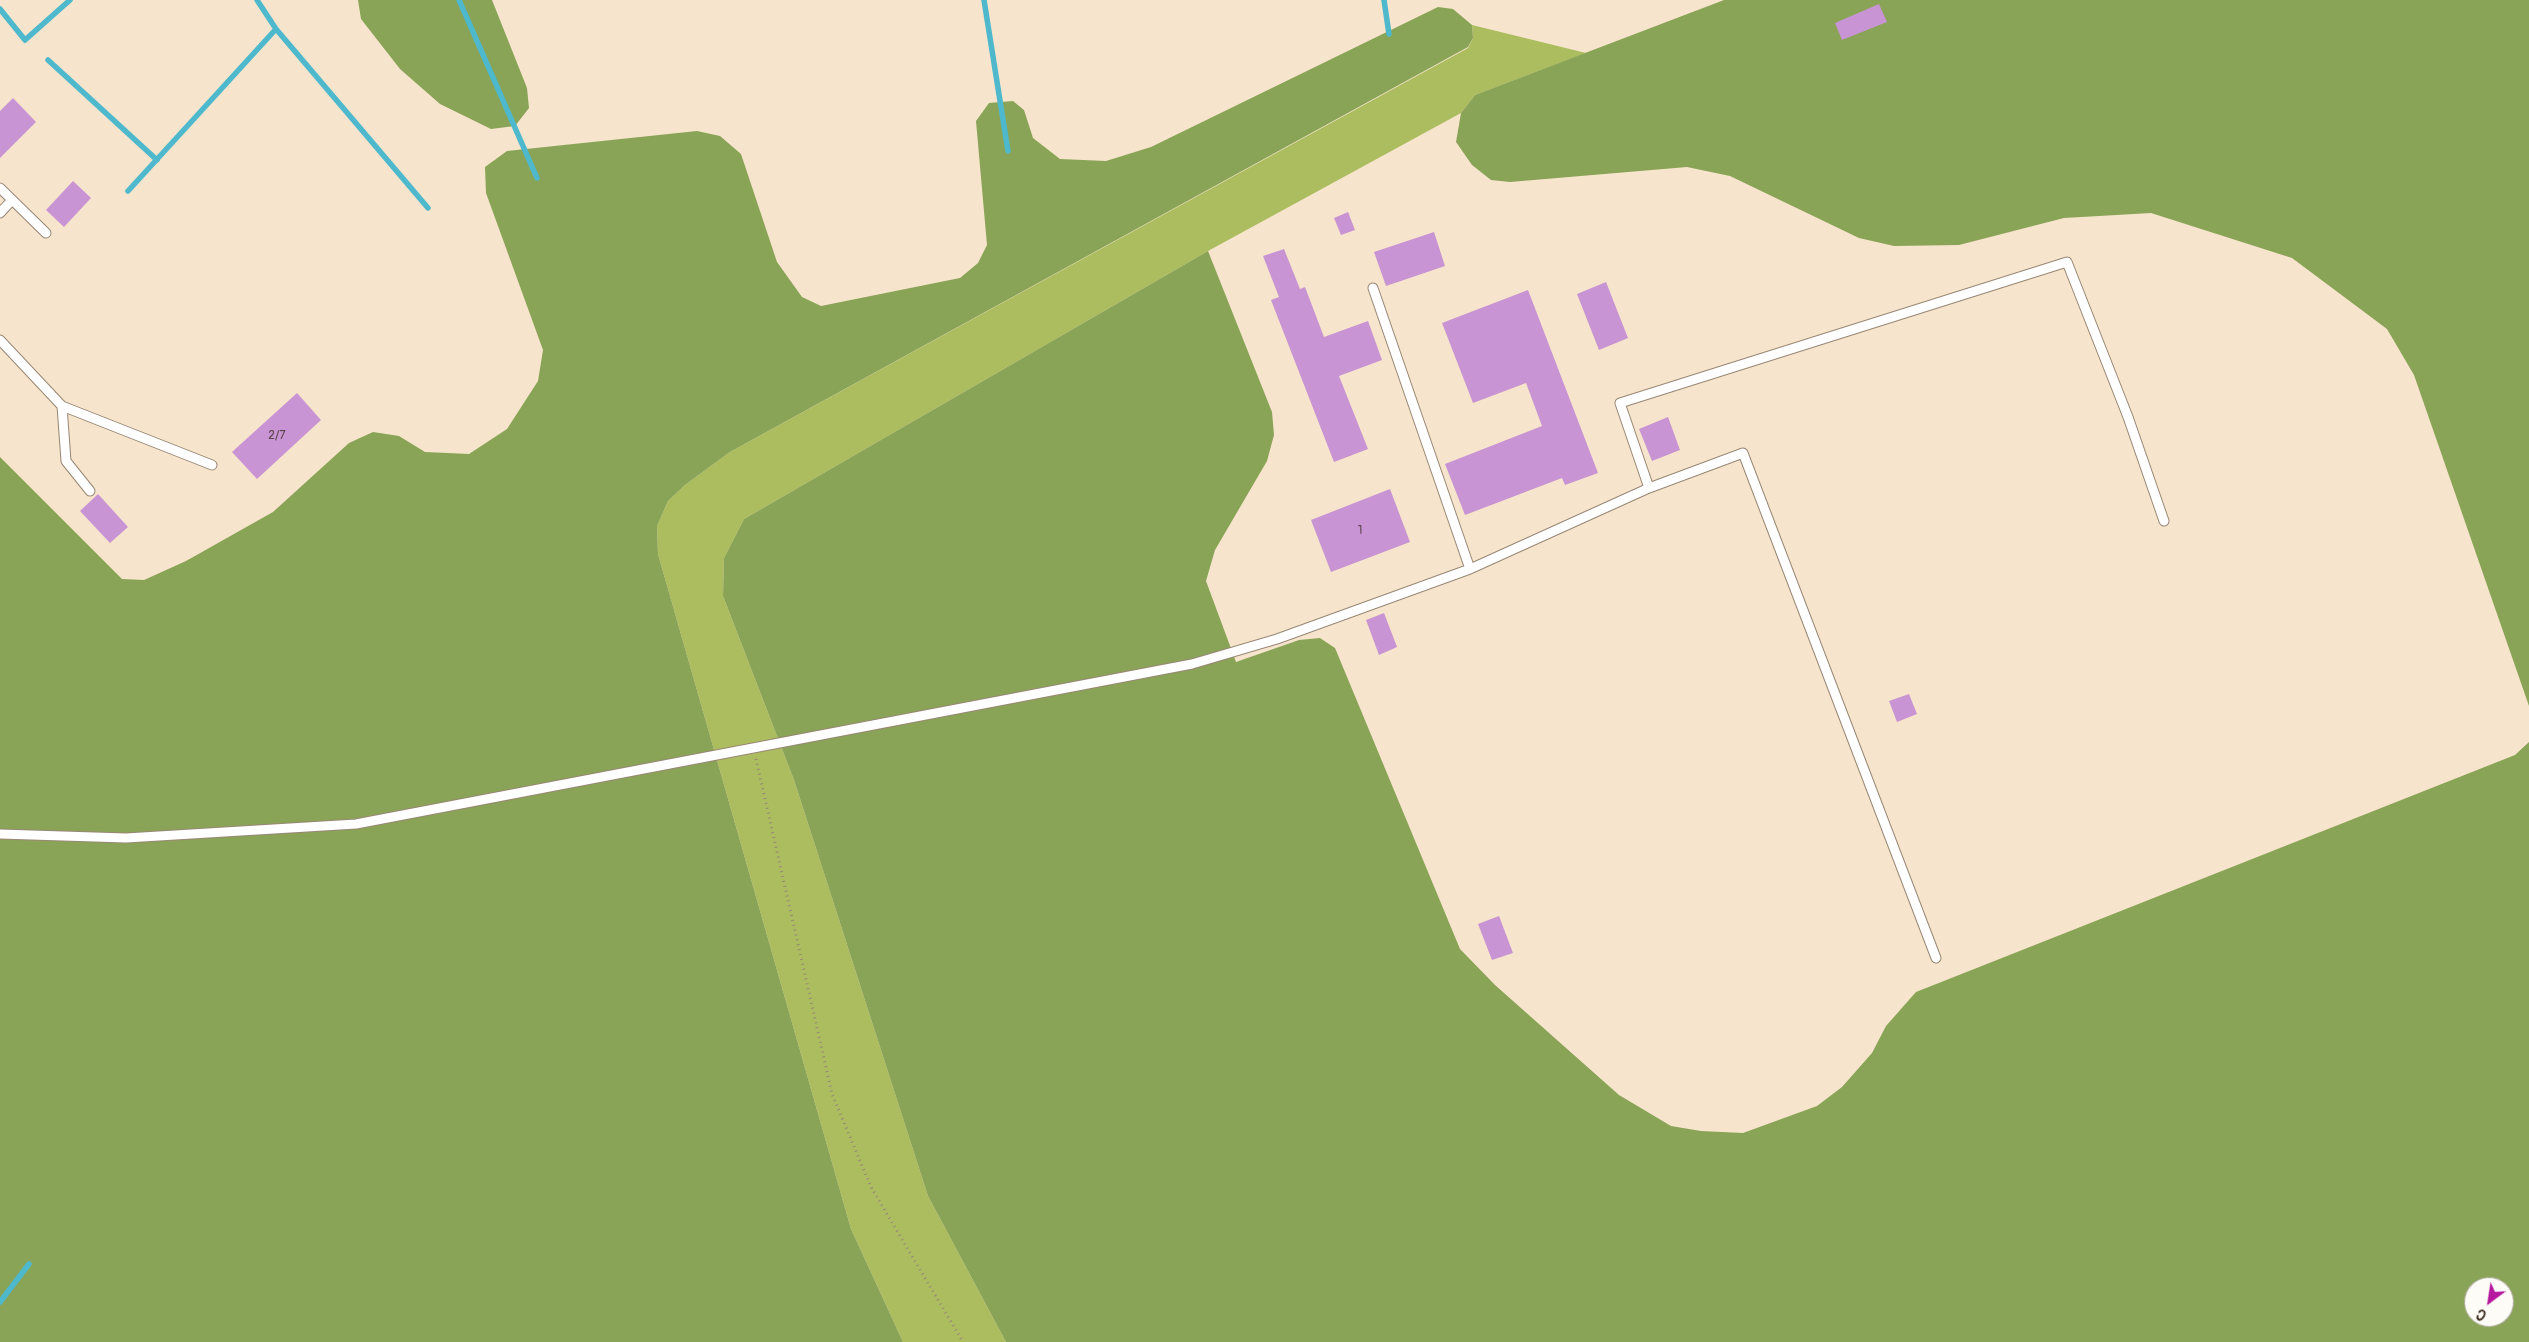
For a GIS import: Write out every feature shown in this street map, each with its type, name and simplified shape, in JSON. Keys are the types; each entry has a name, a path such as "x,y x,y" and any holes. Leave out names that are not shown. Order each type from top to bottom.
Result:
{"lane":[{"path":"0,188 46,234"},
{"path":"0,213 12,200"},
{"path":"1649,488 1620,403 2067,262 2128,417 2164,521"},
{"path":"1373,288 1470,570"},
{"path":"0,340 62,406 212,464"},
{"path":"62,406 66,461 90,491"},
{"path":"0,834 126,838 356,824 1192,664 1277,639 1470,570 1649,488 1742,453 1936,958"}],"path":[{"path":"753,747 832,1094 870,1186 963,1342"}],"green space":[{"path":"358,0 492,0 527,88 529,108 515,126 491,129 440,104 400,69 361,19"},
{"path":"1724,0 2529,0 2529,706 2414,375 2387,329 2292,258 2151,213 2064,218 1959,245 1894,246 1859,238 1730,176 1687,167 1510,182 1491,180 1472,165 1456,142 1461,113 1475,95"},
{"path":"1438,7 1453,9 1472,25 1473,38 1468,47 730,452 685,485 668,501 657,526 658,554 851,1229 903,1342 0,1342 0,457 122,579 144,580 186,561 273,512 349,443 373,432 399,436 425,452 469,454 507,429 538,381 543,350 486,193 485,167 507,151 697,131 720,136 741,154 777,262 802,297 821,306 960,278 978,263 987,245 976,121 989,103 1013,101 1024,110 1033,138 1060,159 1106,161 1151,147"},
{"path":"1472,25 1586,53 1475,95 1461,113 1208,251 744,519 724,558 723,596 794,780 928,1196 1006,1342 903,1342 851,1229 658,554 657,526 668,501 685,485 730,452 1468,48 1473,38"},
{"path":"1208,251 1272,412 1274,435 1267,461 1215,550 1206,581 1236,662 1299,640 1320,638 1335,648 1460,949 1495,985 1619,1095 1671,1126 1701,1131 1743,1133 1817,1106 1842,1087 1872,1053 1886,1026 1916,992 2515,755 2529,742 2529,1342 1006,1342 928,1196 794,780 723,596 724,558 744,519"}],"building":[{"path":"1879,4 1887,22 1842,40 1835,23"},
{"path":"13,98 36,122 0,158 0,111"},
{"path":"73,181 91,198 64,227 46,210"},
{"path":"1348,212 1355,230 1341,235 1334,218"},
{"path":"1434,232 1445,266 1386,286 1374,252"},
{"path":"1284,249 1300,289 1305,287 1324,337 1368,321 1382,360 1339,376 1368,449 1334,462 1271,300 1279,297 1263,256"},
{"path":"1606,282 1628,338 1599,350 1577,294"},
{"path":"1528,290 1598,473 1565,485 1562,478 1465,515 1445,464 1542,426 1526,383 1473,403 1442,323"},
{"path":"297,393 321,420 257,479 232,452"},
{"path":"1668,417 1680,450 1652,461 1639,429"},
{"path":"1390,489 1410,542 1331,572 1311,520"},
{"path":"98,494 128,527 110,543 80,511"},
{"path":"1384,613 1397,647 1379,655 1366,620"},
{"path":"1909,694 1917,714 1897,722 1889,701"},
{"path":"1499,916 1513,953 1492,960 1478,924"}],"waterway":[{"path":"0,9 25,40 70,0"},
{"path":"257,0 276,29 428,208"},
{"path":"459,0 537,178"},
{"path":"984,0 1008,151"},
{"path":"1384,0 1389,34"},
{"path":"128,191 276,29"},
{"path":"48,60 157,160"},
{"path":"0,1302 29,1264"}]}
